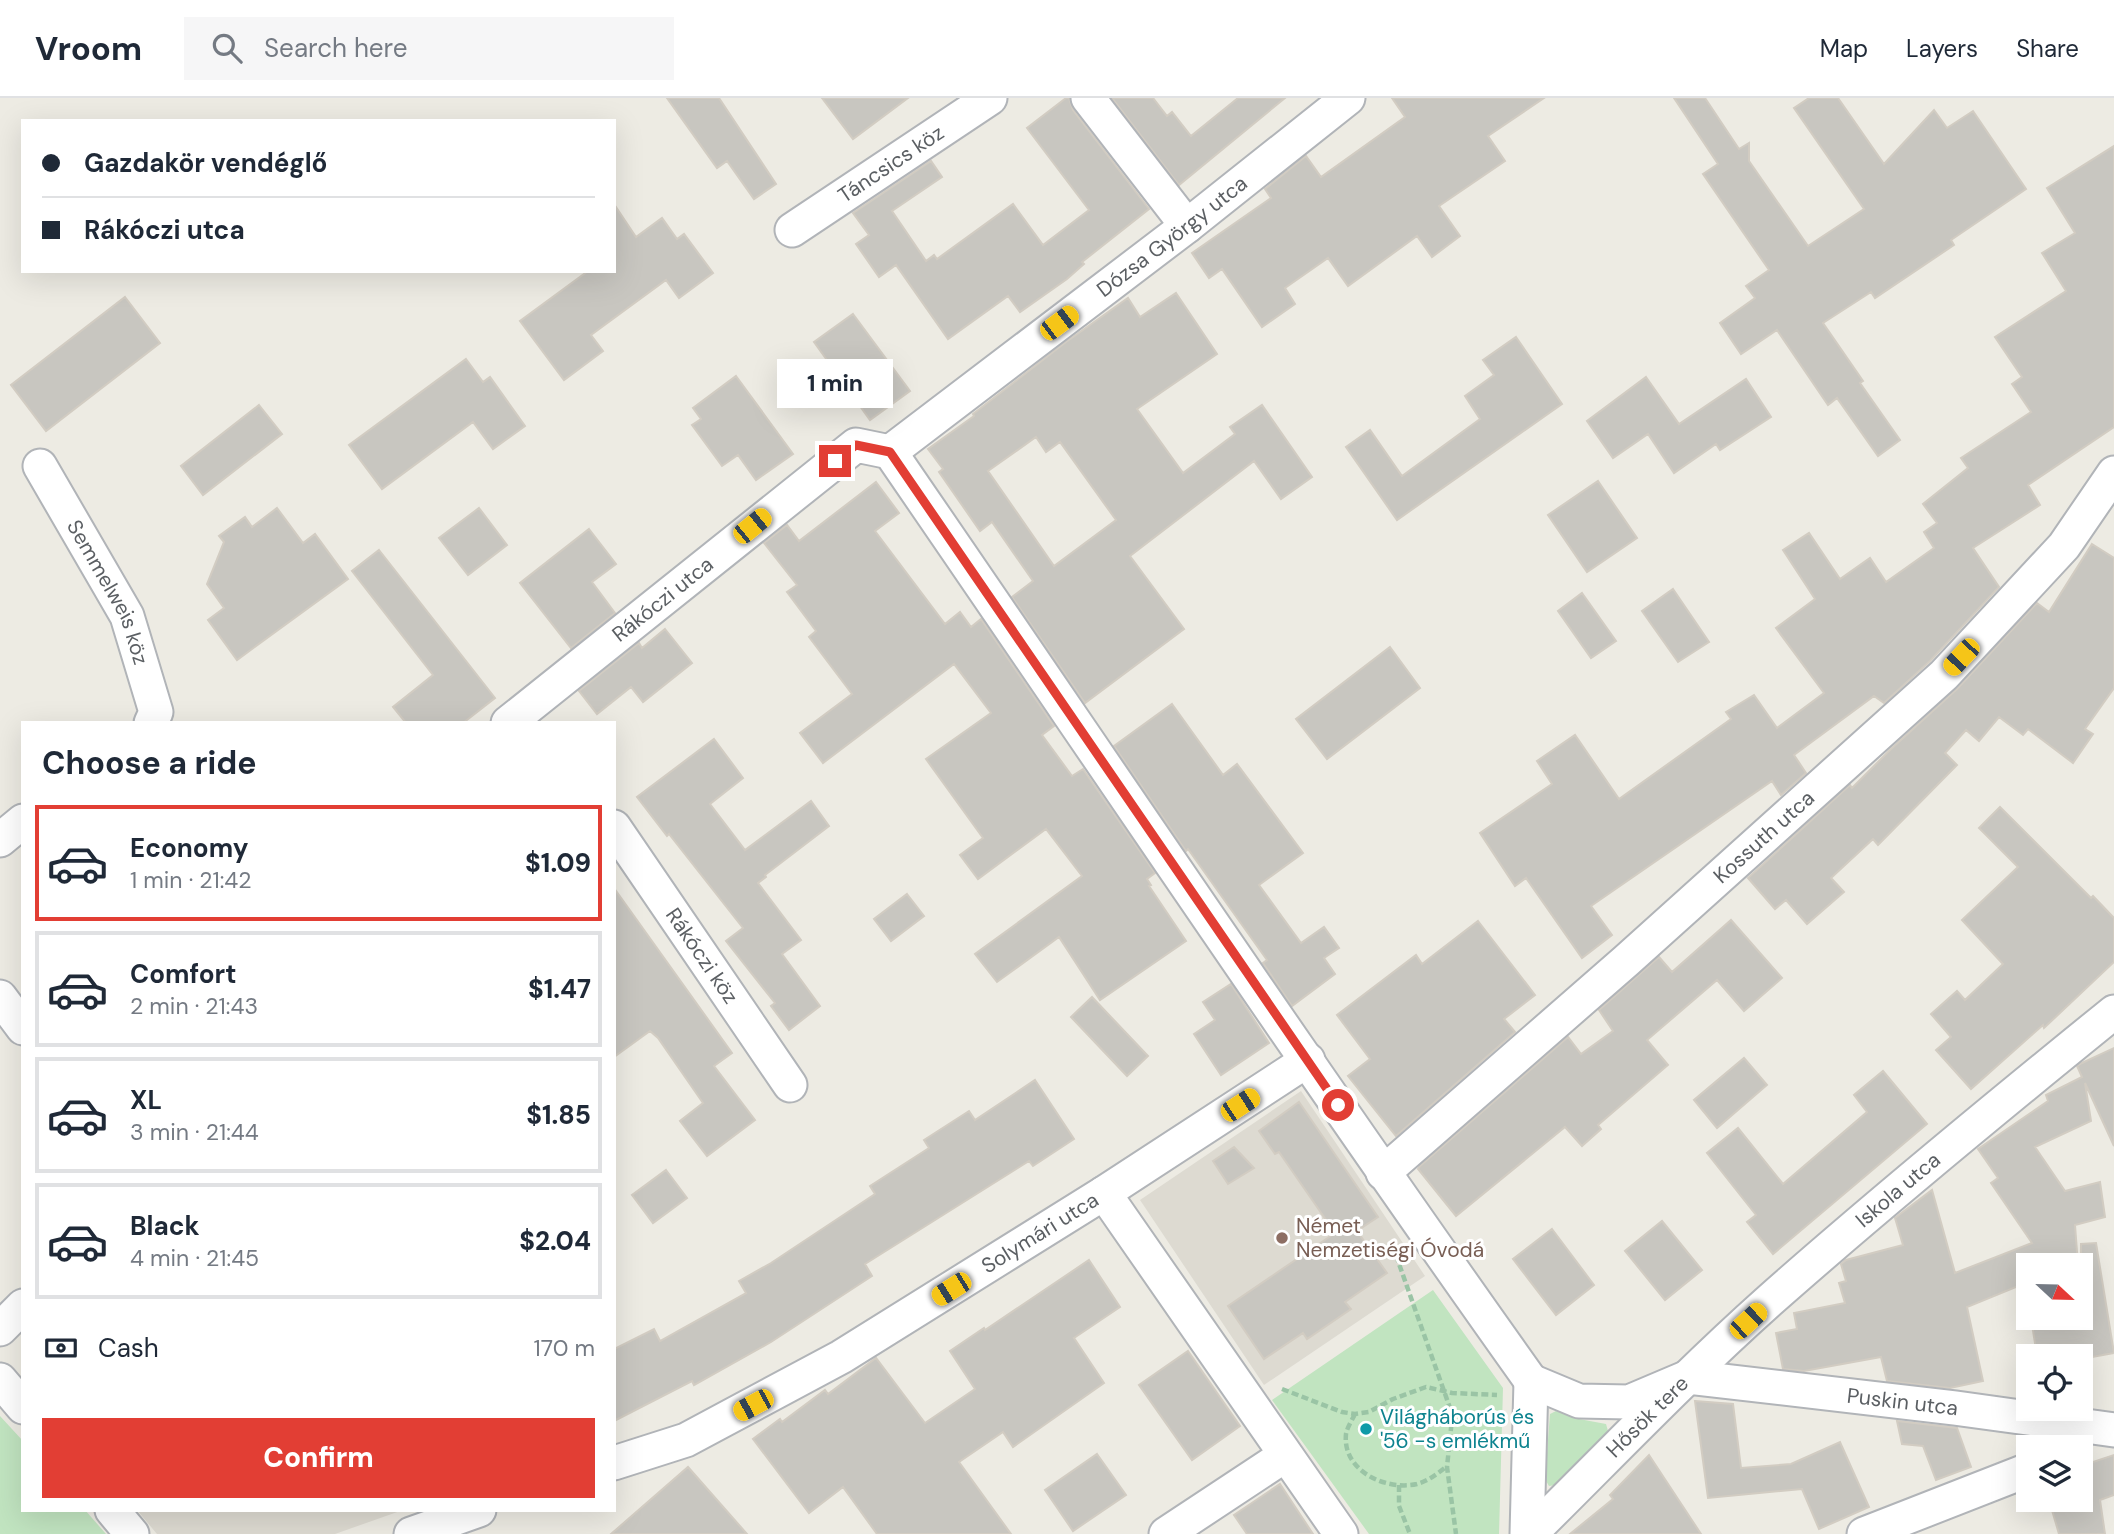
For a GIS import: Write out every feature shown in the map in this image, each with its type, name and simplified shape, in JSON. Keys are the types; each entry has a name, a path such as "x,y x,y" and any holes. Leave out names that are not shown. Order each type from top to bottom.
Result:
{"street":[{"name":"Táncsics köz","path":"792,230 990,98"},
{"path":"1088,98 1186,226"},
{"name":"Dózsa György utca","path":"890,452 1186,226 1348,98"},
{"name":"Rákóczi utca","path":"527,717 856,445 890,452"},
{"path":"890,452 1308,1060 1531,1393"},
{"name":"Semmelweis köz","path":"40,466 127,616 156,712 152,721"},
{"name":"Kossuth utca","path":"1383,1173 1626,961 1944,676 2064,546 2114,473"},
{"path":"0,839 21,823"},
{"name":"Rákóczi köz","path":"616,830 790,1085"},
{"path":"0,997 21,1025"},
{"name":"Iskola utca","path":"1688,1377 1768,1302 1866,1218 2114,1012"},
{"name":"Solymári utca","path":"616,1462 687,1440 841,1357 1104,1193 1308,1060"},
{"path":"1104,1193 1284,1456 1341,1534"},
{"path":"0,1329 21,1308"},
{"name":"Hősök tere","path":"1528,1534 1531,1393 1579,1401 1629,1402 1688,1377"},
{"name":"Hősök tere","path":"1528,1534 1688,1377"},
{"name":"Puskin utca","path":"1688,1377 1955,1408 2114,1430"},
{"path":"0,1380 21,1405"},
{"path":"2093,1444 2114,1436"},
{"path":"1166,1534 1284,1456"},
{"path":"1864,1534 2016,1475"},
{"path":"114,1512 132,1534"},
{"path":"411,1534 473,1512"}],"path":[{"path":"1434,1245 1413,1246 1401,1252 1398,1261 1452,1419 1447,1466 1456,1534"},
{"path":"1237,1387 1254,1384 1273,1386 1342,1412 1355,1414 1369,1412 1412,1391 1426,1388 1467,1395 1510,1395 1521,1398 1531,1393"},
{"path":"1355,1414 1346,1433 1349,1455 1361,1472 1376,1480 1399,1485 1418,1484 1434,1477 1447,1466"},
{"path":"1399,1485 1399,1506 1410,1534"}],"shaded area":[{"name":"Német Nemzetiségi Óvodá","path":"1301,1091 1425,1276 1264,1385 1140,1200"},
{"path":"139,1512 397,1512 335,1534 157,1534"}],"green space":[{"path":"1433,1290 1503,1388 1499,1534 1369,1534 1272,1400"},
{"path":"1556,1411 1606,1424 1608,1431 1556,1485 1549,1486 1545,1479 1550,1414"},
{"path":"0,1416 21,1439 21,1512 87,1512 106,1534 0,1534"}],"building":[{"path":"667,98 719,98 776,184 754,199 727,161 717,168"},
{"path":"822,98 908,98 853,139"},
{"path":"1069,98 1073,110 1149,209 1082,262 1084,264 1067,279 1020,312 1008,296 948,339 896,265 879,277 856,244 869,235 853,213 931,161 942,177 892,211 926,261 934,255 937,259 1013,204 1043,245 1089,210 1027,128"},
{"path":"1112,98 1153,98 1167,116 1172,112 1191,136 1238,98 1285,98 1179,185"},
{"path":"1392,98 1544,98 1488,136 1505,161 1439,206 1460,236 1432,257 1417,236 1348,286 1328,258 1285,288 1295,304 1262,327 1222,269 1209,278 1192,253 1271,198 1265,189 1306,156 1321,177 1405,117"},
{"path":"1674,98 1705,98 1739,149 1749,143 1749,161 1808,246 1864,209 1794,108 1809,98 1838,98 1884,164 1934,110 1947,128 1973,111 2026,189 1951,240 1954,245 1875,298 1871,292 1823,323 1900,440 1878,456 1837,398 1828,405 1777,330 1741,354 1720,323 1755,298 1746,286 1769,270 1703,174 1718,164"},
{"path":"2114,146 2114,427 2028,485 2040,505 1973,548 1999,587 1930,661 1884,703 1874,696 1794,755 1806,773 1781,795 1772,781 1591,906 1612,935 1582,958 1526,878 1515,886 1480,833 1552,784 1537,761 1575,735 1619,799 1731,719 1726,712 1754,695 1777,728 1824,693 1776,628 1815,599 1783,550 1809,533 1840,579 1870,558 1886,582 1934,548 1924,532 1937,523 1923,504 1968,468 1961,458 2031,412 2012,384 2022,377 1995,337 2066,291 2042,253 2075,233 2047,188"},
{"path":"616,207 636,237 662,218 677,239 684,234 713,273 679,298 666,280 591,335 603,351 564,380 520,321 585,273 616,273"},
{"path":"1176,293 1217,354 1137,409 1183,473 1235,434 1230,427 1262,405 1312,477 1281,499 1254,461 1130,556 1184,629 1085,703 1012,597 1033,581 992,522 980,531 939,472 943,469 928,449 974,416 973,414 1066,342 1128,298 1140,317","holes":["1036,437 1046,452 1060,442 1116,520 1054,566 988,471"]},
{"path":"125,297 160,343 46,431 11,385"},
{"path":"853,314 910,391 870,420 814,342"},
{"path":"1516,337 1562,404 1397,520 1346,447 1370,430 1402,476 1480,419 1465,396 1494,375 1483,360"},
{"path":"466,359 483,382 490,377 525,426 493,449 473,422 382,489 349,445"},
{"path":"736,376 793,454 756,480 738,455 722,466 692,425 701,419 693,408"},
{"path":"1646,377 1679,424 1746,379 1771,417 1720,450 1716,444 1674,473 1648,434 1613,458 1587,421"},
{"path":"259,405 282,434 203,495 181,466"},
{"path":"1598,481 1637,538 1587,572 1548,515"},
{"path":"876,482 899,513 875,531 945,624 960,612 971,627 981,619 1054,726 1042,735 1072,776 1083,769 1155,873 1147,879 1151,885 1149,886 1186,941 1100,1000 1059,937 997,982 975,954 1082,876 1046,829 978,879 960,855 983,838 926,759 991,713 954,664 823,763 800,733 852,694 809,637 816,631 787,592 797,585 764,543 787,525 799,541"},
{"path":"277,508 303,543 315,534 348,579 237,660 208,620 224,608 207,584 224,542 219,536 245,517 252,527"},
{"path":"479,508 507,545 468,575 439,538"},
{"path":"589,529 616,564 592,582 615,613 571,648 520,583"},
{"path":"2092,544 2114,558 2114,688 2085,729 2093,734 2073,763 2028,729 2023,735 1999,717 1979,741 1966,730 1945,753 1957,765 1878,845 1873,839 1831,878 1844,892 1807,924 1786,900 1775,909 1748,878 1850,785 1852,788 1957,689 2037,603 2049,612"},
{"path":"379,550 495,698 466,721 404,721 393,707 433,675 352,571"},
{"path":"1673,589 1709,642 1678,662 1642,611"},
{"path":"1582,593 1616,641 1591,658 1558,611"},
{"path":"665,629 692,663 643,702 631,687 597,714 579,691 639,643 642,648"},
{"path":"1390,647 1420,688 1327,759 1296,719"},
{"path":"1172,704 1223,775 1237,764 1303,853 1259,885 1301,943 1324,927 1339,948 1324,958 1335,974 1292,1006 1263,963 1267,960 1188,849 1186,851 1114,746"},
{"path":"714,739 743,778 710,804 745,850 811,801 829,826 758,883 801,940 782,954 820,1006 789,1030 771,1006 775,1003 726,941 743,928 637,797"},
{"path":"2000,807 2114,918 2114,962 2044,1028 2043,1025 1971,1089 1936,1050 1951,1037 1931,1014 1957,991 1965,1000 2003,964 1962,920 2018,867 1979,828"},
{"path":"616,891 732,1053 714,1066 755,1120 707,1156 680,1121 703,1103 658,1038 650,1031 616,1056"},
{"path":"907,894 924,916 891,941 874,919"},
{"path":"1731,920 1782,978 1744,1011 1717,980 1647,1040 1668,1065 1598,1125 1601,1129 1582,1146 1565,1127 1456,1216 1418,1169 1420,1166 1568,1037 1581,1054 1613,1031 1599,1010 1659,957 1672,972"},
{"path":"1478,921 1535,995 1504,1019 1515,1032 1396,1136 1348,1076 1370,1059 1337,1015 1416,955 1422,964"},
{"path":"1231,984 1269,1043 1221,1075 1194,1034 1215,1020 1203,1002"},
{"path":"1092,997 1148,1056 1127,1076 1071,1017"},
{"path":"2114,1048 2114,1146 2085,1083 2091,1121 2035,1147 2065,1191 2100,1182 2105,1217 2075,1225 2077,1253 2016,1253 2016,1287 1967,1307 1983,1381 1950,1388 1887,1381 1881,1357 1804,1371 1783,1369 1776,1333 1797,1329 1794,1313 1845,1303 1839,1283 1846,1281 1841,1264 1846,1260 1903,1245 1895,1218 1932,1190 1955,1273 2032,1243 1991,1183 1998,1178 1978,1149 2048,1101 2046,1095 2082,1077 2077,1066"},
{"path":"1744,1058 1767,1085 1717,1128 1694,1100"},
{"path":"1883,1071 1927,1124 1773,1254 1747,1222 1756,1215 1707,1153 1738,1128 1783,1184 1867,1112 1854,1095"},
{"path":"1035,1080 1074,1139 1033,1166 1029,1161 865,1264 872,1276 771,1342 694,1385 692,1381 616,1420 616,1348 654,1329 660,1341 746,1293 739,1281 875,1194 870,1186 929,1148 924,1140 969,1111 975,1120"},
{"path":"1299,1102 1378,1217 1357,1231 1387,1273 1345,1302 1351,1309 1307,1339 1303,1333 1264,1359 1228,1306 1335,1233 1279,1152 1275,1154 1259,1131"},
{"path":"1234,1147 1254,1168 1228,1184 1213,1161"},
{"path":"666,1170 687,1198 653,1223 632,1195"},
{"path":"1662,1221 1702,1270 1665,1300 1625,1251"},
{"path":"1552,1229 1594,1285 1556,1315 1513,1259"},
{"path":"2096,1243 2114,1353 2093,1357 2093,1344 2035,1344 2033,1330 2093,1330 2093,1253 2081,1253 2081,1244"},
{"path":"1089,1260 1120,1307 1074,1338 1104,1383 1013,1447 1003,1432 959,1462 1011,1534 877,1534 843,1487 809,1513 753,1439 780,1419 782,1422 825,1390 828,1394 876,1358 925,1423 975,1389 950,1351"},
{"path":"1188,1351 1240,1426 1192,1460 1139,1385"},
{"path":"1695,1401 1733,1404 1741,1468 1791,1464 1840,1442 1869,1507 1819,1529 1802,1489 1708,1498"},
{"path":"1897,1421 1957,1428 1971,1467 1936,1480 1923,1446 1902,1444"},
{"path":"1097,1454 1126,1495 1073,1531 1045,1490"},
{"path":"1649,1455 1701,1534 1570,1534 1613,1499 1610,1495"},
{"path":"2114,1455 2114,1495 2100,1500 2105,1534 2059,1534 2053,1512 2093,1512 2093,1462"},
{"path":"688,1467 747,1534 611,1534"},
{"path":"1280,1484 1313,1534 1247,1534 1234,1515"}],"place":[{"name":"Német Nemzetiségi Óvodá","path":"1282,1238"},
{"name":"Világháborús és '56 -s emlékmű","path":"1366,1429"}],"route":[{"path":"835,461 856,445 890,452 1338,1105"}]}
